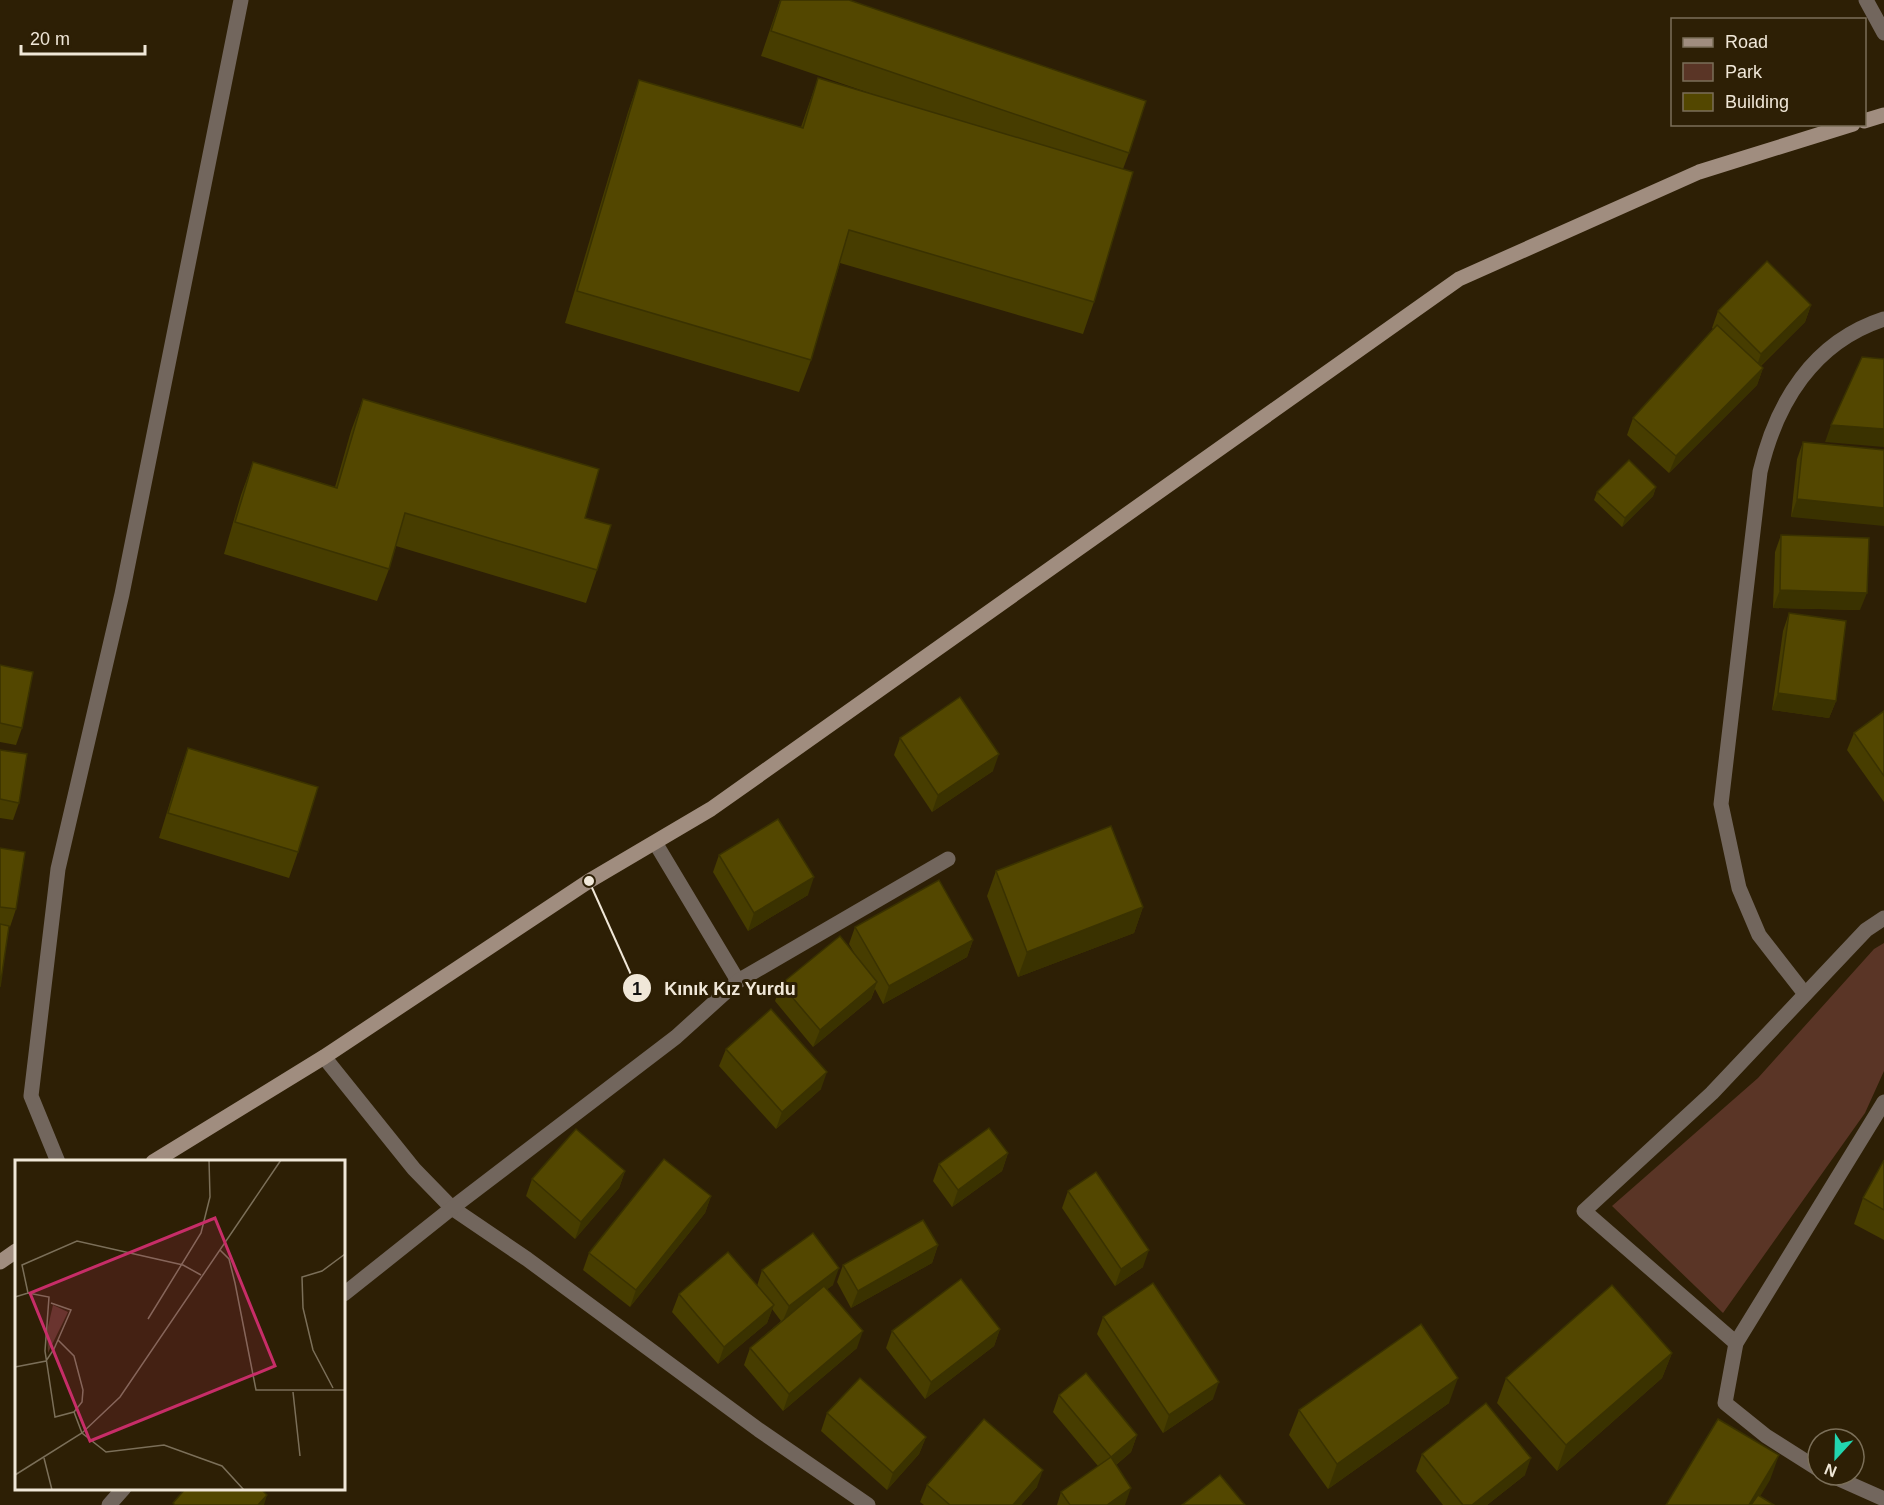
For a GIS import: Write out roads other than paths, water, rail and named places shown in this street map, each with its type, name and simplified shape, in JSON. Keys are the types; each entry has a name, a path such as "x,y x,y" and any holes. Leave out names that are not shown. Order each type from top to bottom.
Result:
{"main road":[{"path":"1866,120 1884,115"},
{"path":"155,1160 324,1057 589,880 656,844 711,809 1459,279 1699,172 1847,126"},
{"path":"0,1262 15,1252"}],"street":[{"path":"58,1160 32,1096 58,869 122,594 241,0"},
{"path":"1866,0 1884,33"},
{"path":"1805,994 1759,935 1739,888 1721,804 1760,472 1776,416 1810,367 1827,351 1847,336 1884,319"},
{"path":"656,844 738,981"},
{"path":"345,1293 452,1208 676,1037 738,981 948,859"},
{"path":"1736,1342 1584,1211 1712,1093 1866,930 1884,918"},
{"path":"324,1057 414,1169 452,1208 527,1259 759,1430 867,1505"},
{"path":"1806,1461 1766,1436 1725,1403 1736,1342 1884,1102"},
{"path":"1857,1487 1884,1499"},
{"path":"109,1505 121,1490"}],"place":[{"name":"Kınık Kız Yurdu","path":"589,881"}]}
